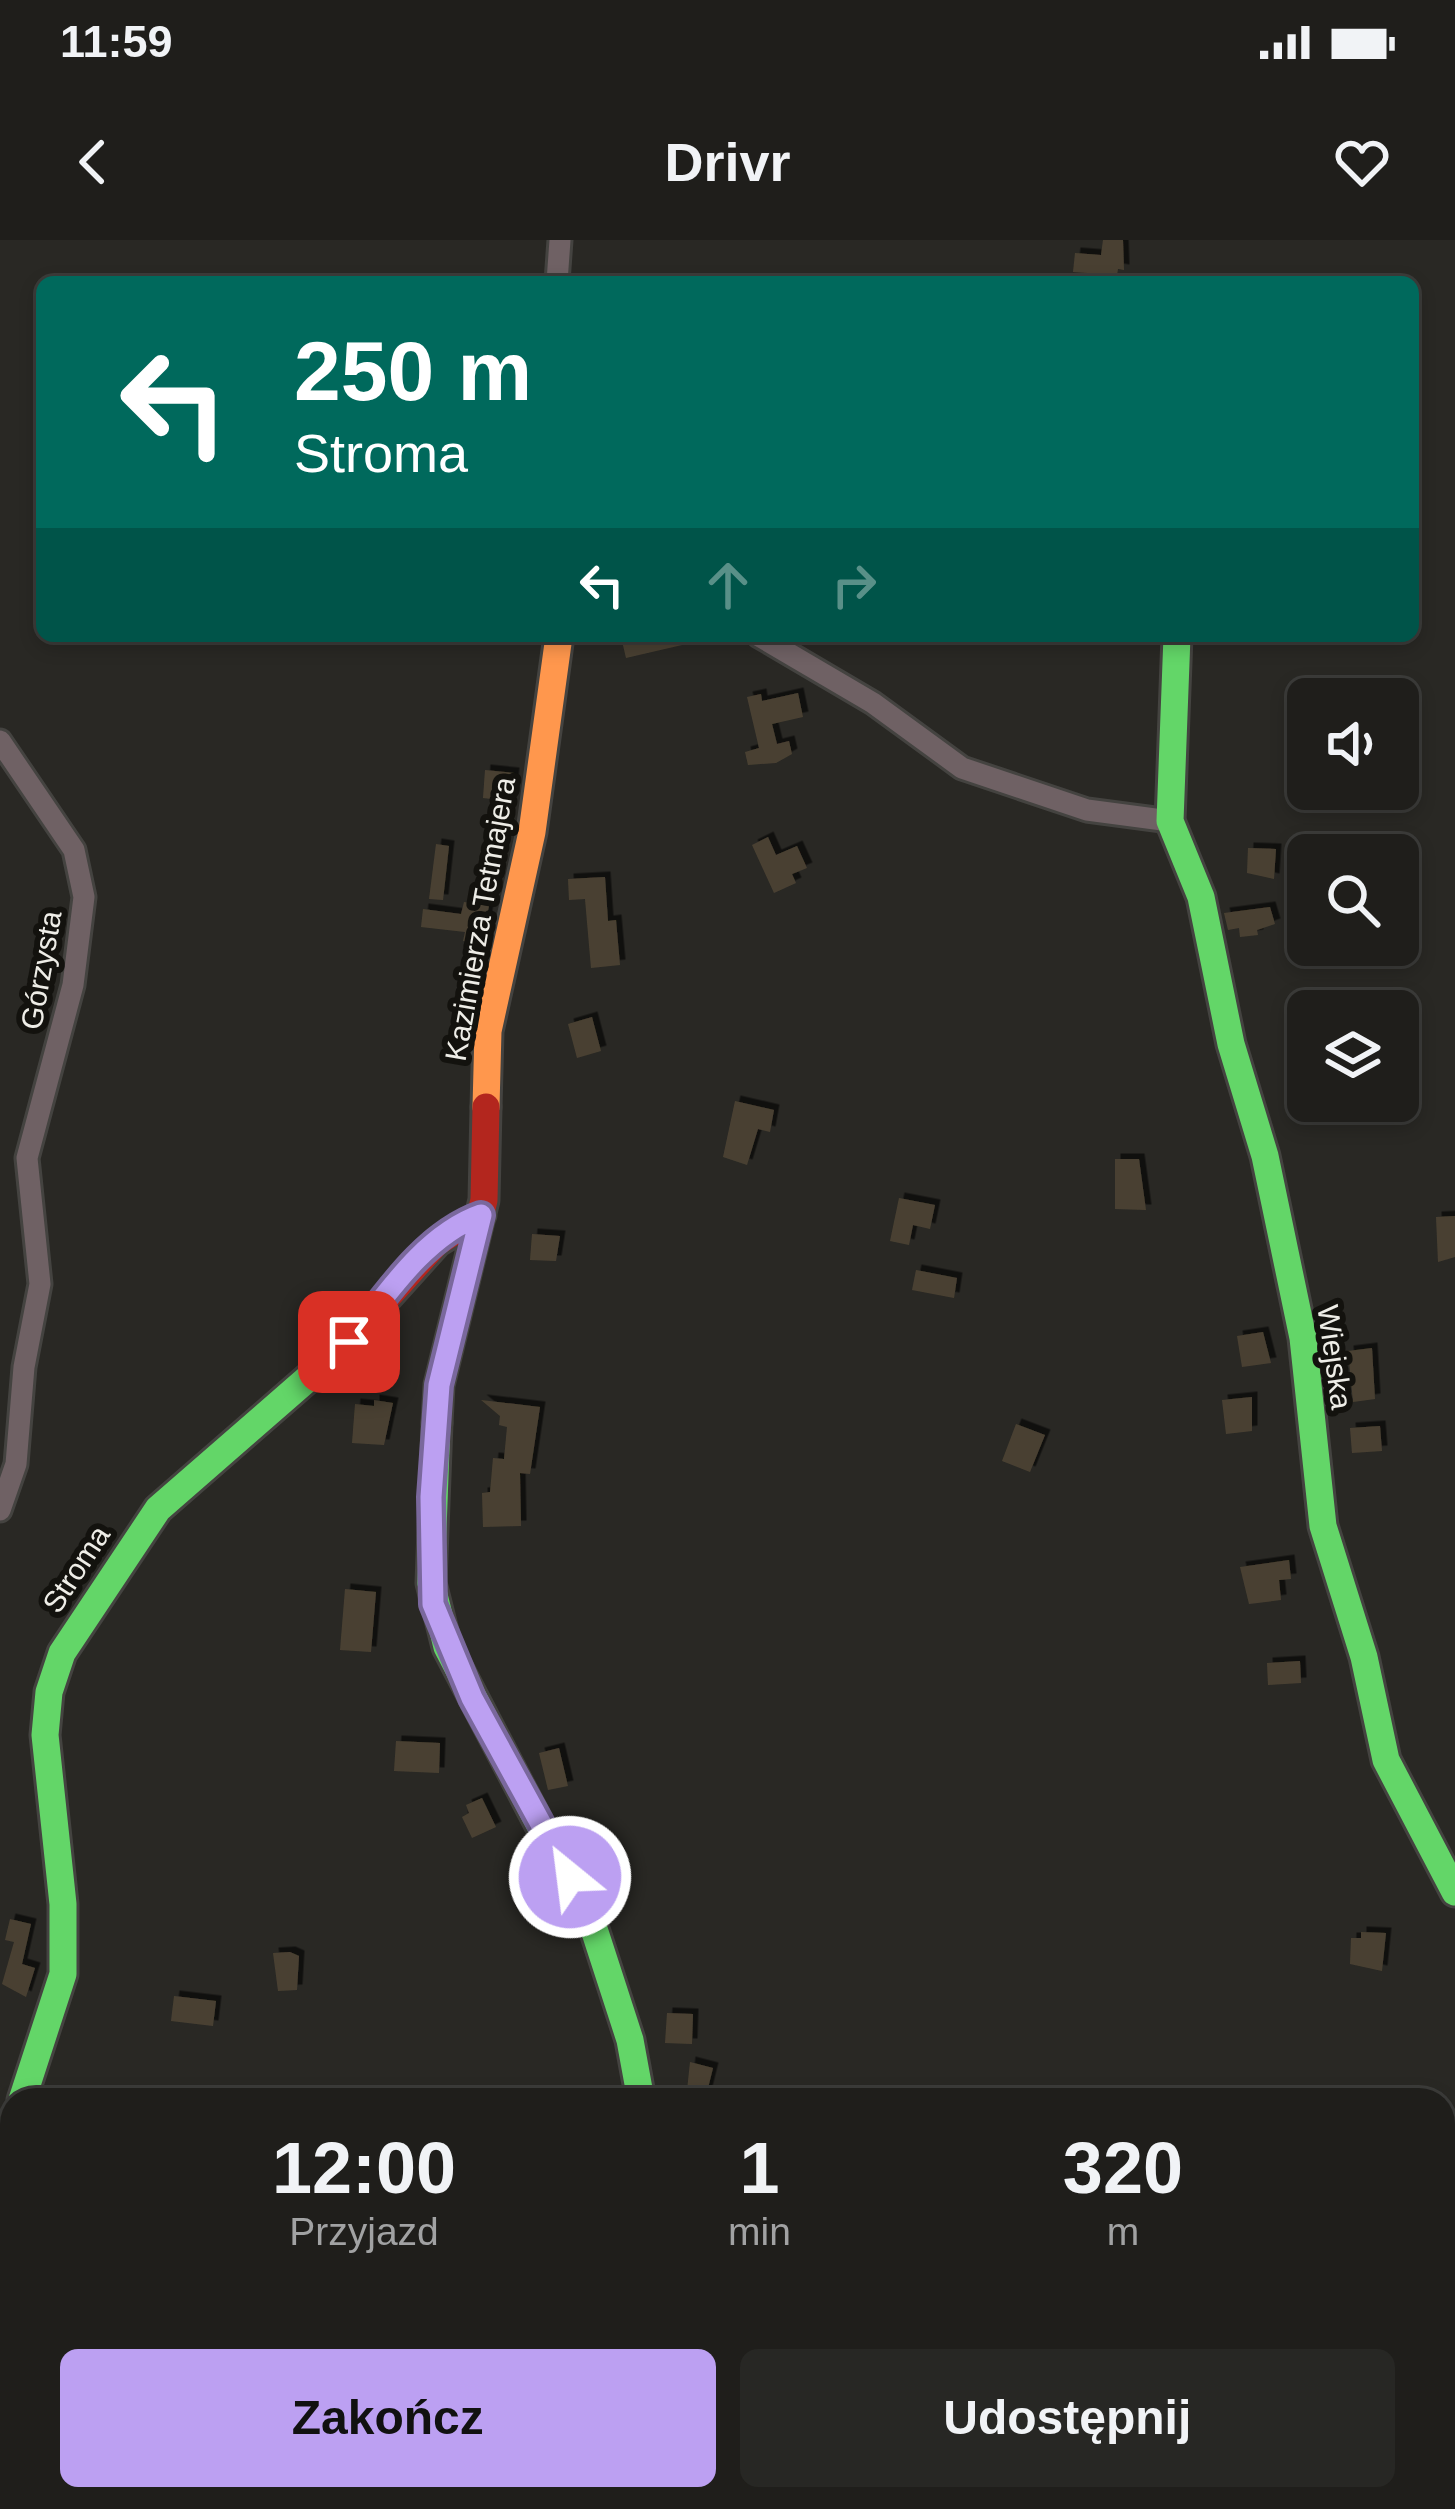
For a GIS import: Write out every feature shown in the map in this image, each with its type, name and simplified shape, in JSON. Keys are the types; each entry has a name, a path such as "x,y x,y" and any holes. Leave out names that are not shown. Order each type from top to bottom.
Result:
{"street":[{"path":"557,276 560,240"},
{"name":"Kazimierza Tetmajera","path":"558,642 532,832 488,1031 481,1215 439,1385 431,1497 433,1604 453,1660 594,1929 630,2040 639,2088"},
{"path":"770,642 873,704 962,768 1087,810 1170,821"},
{"name":"Wiejska","path":"1177,642 1170,821 1202,897 1231,1044 1265,1156 1303,1338 1315,1473 1328,1546 1364,1657 1386,1760 1455,1892"},
{"name":"Górzysta","path":"0,740 74,850 84,913 64,1023 27,1158 40,1284 24,1367 16,1464 0,1510"},
{"name":"Stroma","path":"26,2088 63,1974 61,1876 45,1735 49,1692 69,1641 158,1508 322,1370 437,1242 481,1215"}],"building":[{"path":"1103,240 1123,240 1124,270 1118,269 1117,275 1073,272 1075,253 1101,255"},
{"path":"622,642 695,642 626,658"},
{"path":"798,693 803,717 772,724 777,744 789,741 792,754 776,763 748,765 745,752 759,748 747,697 761,694 762,701"},
{"path":"485,770 514,773 511,801 483,798"},
{"path":"768,837 776,855 797,846 807,868 792,874 796,883 774,893 752,845"},
{"path":"436,844 449,846 443,900 429,899"},
{"path":"1248,848 1276,849 1274,879 1247,873"},
{"path":"605,877 608,921 616,920 620,965 591,968 585,899 569,900 568,879"},
{"path":"464,902 489,906 481,944 463,941 465,932 421,927 423,909 461,914"},
{"path":"1270,907 1275,924 1257,930 1258,935 1240,937 1239,928 1228,930 1224,913"},
{"path":"592,1017 601,1051 577,1058 568,1024"},
{"path":"735,1101 774,1110 770,1132 758,1129 747,1165 723,1157"},
{"path":"1115,1159 1139,1159 1146,1210 1115,1209"},
{"path":"899,1198 935,1205 930,1229 913,1225 909,1245 890,1241"},
{"path":"1455,1216 1455,1257 1438,1262 1436,1217"},
{"path":"532,1234 560,1236 556,1261 530,1260"},
{"path":"916,1270 957,1278 954,1298 912,1290"},
{"path":"1263,1332 1271,1363 1242,1367 1237,1336"},
{"path":"1372,1348 1375,1399 1353,1402 1348,1351"},
{"path":"1252,1397 1252,1431 1226,1434 1222,1400"},
{"path":"374,1400 393,1403 384,1445 352,1443 355,1404 374,1406"},
{"path":"481,1400 540,1407 530,1474 520,1473 521,1526 483,1527 482,1493 490,1492 493,1458 504,1459 507,1427 499,1425 500,1416"},
{"path":"1016,1424 1045,1435 1030,1472 1002,1461"},
{"path":"1380,1426 1382,1451 1352,1453 1350,1428"},
{"path":"1289,1560 1291,1579 1279,1580 1281,1600 1249,1604 1240,1567"},
{"path":"345,1589 376,1592 371,1652 340,1650"},
{"path":"1300,1661 1301,1683 1268,1685 1267,1663"},
{"path":"396,1741 440,1743 439,1773 394,1771"},
{"path":"559,1748 568,1786 548,1790 539,1753"},
{"path":"482,1798 496,1827 472,1838 462,1817 469,1813 466,1805"},
{"path":"10,1919 31,1924 22,1964 35,1968 26,1997 2,1984 14,1942 5,1940"},
{"path":"1361,1932 1386,1933 1382,1971 1350,1964 1351,1938 1361,1938"},
{"path":"273,1953 299,1956 297,1990 278,1991"},
{"path":"174,1996 216,2001 213,2026 171,2021"},
{"path":"667,2013 693,2014 692,2044 665,2043"},
{"path":"690,2062 713,2068 708,2088 687,2088"}],"traffic: fast":[{"path":"1177,642 1170,821 1201,897 1231,1044 1265,1156 1303,1338 1323,1526 1364,1657 1386,1760 1455,1892"},
{"path":"26,2088 63,1974 63,1904 45,1735 49,1692 62,1653 158,1509 337,1353"},
{"path":"437,1423 431,1583 447,1647 594,1929 630,2040 639,2088"}],"traffic: slow":[{"path":"486,1107 488,1031 532,832 558,642"}],"traffic: jam":[{"path":"437,1423 439,1385 484,1200 486,1107"},
{"path":"337,1353 437,1242 481,1215"}],"route":[{"path":"349,1342 420,1258 450,1232 481,1215 439,1385 431,1497 433,1604 437,1624 472,1698 570,1877"}]}
